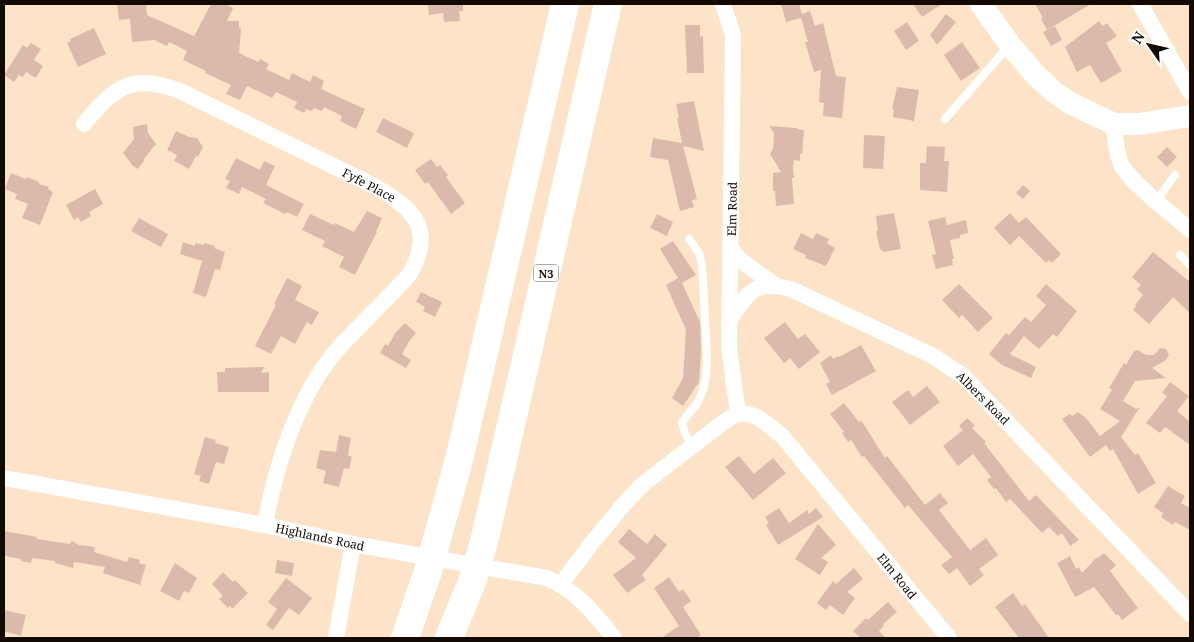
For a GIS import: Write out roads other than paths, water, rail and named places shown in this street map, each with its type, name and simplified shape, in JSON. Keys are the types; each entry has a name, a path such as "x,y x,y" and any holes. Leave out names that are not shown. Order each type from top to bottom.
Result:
{"highway":[{"path":"405,638 440,534 458,464 565,4"},
{"name":"N3","path":"449,638 472,582 484,542 608,4"}],"main road":[{"path":"981,4 1034,73 1054,92 1070,103 1114,124 1139,124 1190,116"}],"street":[{"name":"Elm Road","path":"723,4 733,35 730,319 728,347 738,414 750,415 766,423 783,437 949,638"},
{"path":"1140,4 1190,92"},
{"name":"Fyfe Place","path":"84,124 103,100 116,91 145,82 161,84 180,91 374,186 404,204 417,220 420,229 420,247 416,263 409,275 336,351 313,384 297,414 279,468 265,525"},
{"path":"1114,124 1116,145 1122,166 1190,230"},
{"name":"Albers Road","path":"731,248 740,260 775,285 792,289 933,356 963,376 1190,614"},
{"path":"730,319 749,294 764,285 775,285"},
{"path":"561,584 624,504 643,484 724,422 738,414"},
{"name":"Highlands Road","path":"4,478 265,525 353,544 547,578 561,584 590,607 614,638"},
{"path":"336,638 353,544"}],"lane":[{"path":"945,119 1010,44"},
{"path":"1156,200 1175,175"},
{"path":"689,239 699,254 702,265 707,353 706,377 703,390 698,402 682,422 692,446"},
{"path":"1180,255 1190,265"}]}
